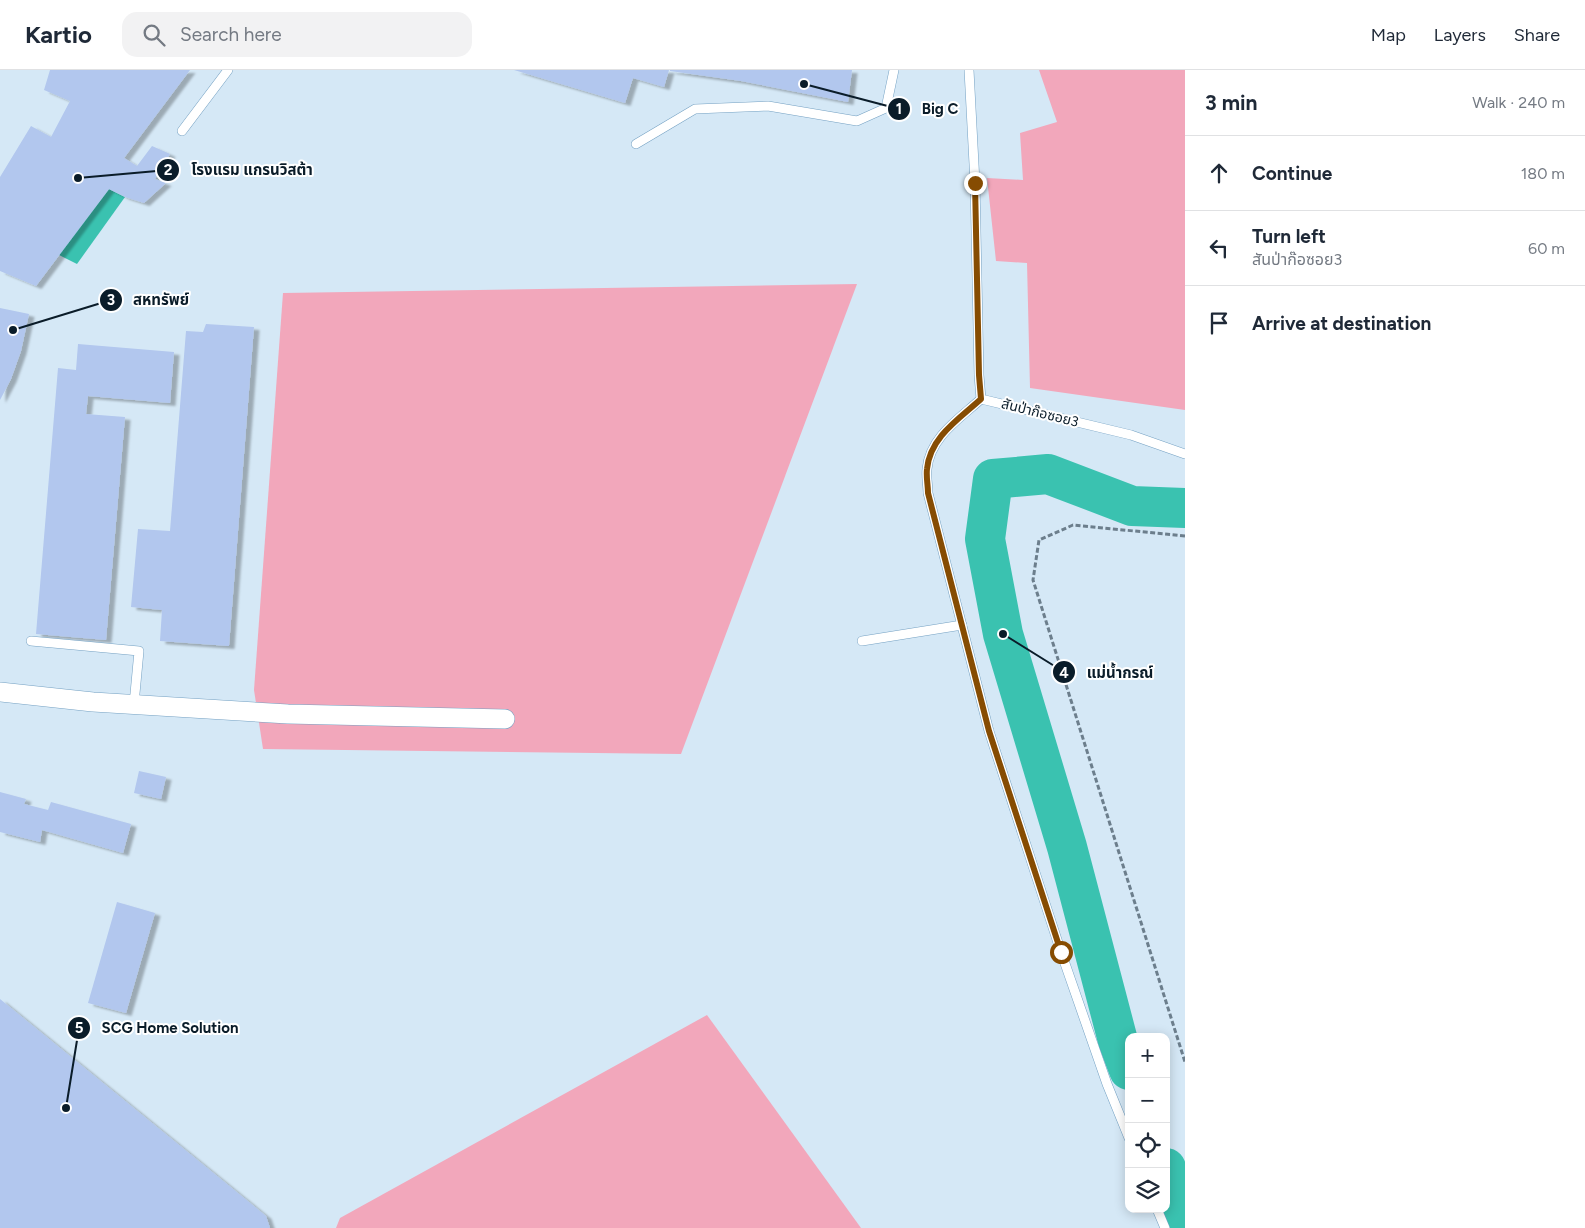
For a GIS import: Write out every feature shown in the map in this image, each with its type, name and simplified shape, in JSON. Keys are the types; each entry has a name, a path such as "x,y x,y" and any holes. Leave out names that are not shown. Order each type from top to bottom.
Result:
{"street":[{"path":"0,692 94,702 288,714 505,719"}],"lane":[{"path":"182,131 228,70"},
{"path":"636,144 695,109 768,106 857,121 886,108 894,70"},
{"path":"969,70 975,183 981,399 940,437 931,451 927,470 928,493 992,740 1061,952 1107,1084 1125,1128"},
{"name":"สันป่าก๊อซอย3","path":"981,399 1131,435 1185,454"},
{"path":"862,641 962,624"},
{"path":"31,641 139,652 134,704"},
{"path":"1159,1213 1165,1228"}],"path":[{"path":"1185,536 1073,525 1039,540 1033,580 1185,1062"}],"shaded area":[{"path":"1039,70 1185,70 1185,410 1030,388 1027,263 996,261 987,178 1023,180 1020,133 1057,122"},
{"path":"109,189 125,197 77,264 59,255"},
{"path":"857,284 681,754 263,749 254,690 283,293"},
{"path":"707,1015 861,1228 336,1228 340,1218"}],"building":[{"path":"50,70 190,70 124,158 137,166 152,146 170,154 155,179 166,183 144,203 109,189 36,286 0,271 0,177 31,126 51,137 70,101 44,90"},
{"path":"514,70 669,70 664,87 633,78 625,103"},
{"path":"670,70 852,70 848,102 741,81"},
{"path":"0,308 29,314 21,351 11,379 0,400"},
{"path":"206,324 254,327 229,646 160,641 162,610 131,607 138,529 170,531 186,331 203,332"},
{"path":"78,344 174,352 170,403 88,396 86,414 125,417 106,640 36,634 58,368 76,370"},
{"path":"139,771 166,777 161,799 134,793"},
{"path":"0,792 26,799 24,804 48,810 51,802 131,824 123,853 42,830 40,842 0,832"},
{"path":"117,902 155,913 126,1013 88,1003"},
{"path":"0,999 266,1216 270,1228 0,1228"}],"waterway":[{"path":"1125,1059 1118,1041 1067,847 1003,634 985,539 993,479 1048,474 1132,506 1185,508"},
{"path":"1170,1178 1185,1215"}],"place":[{"name":"Big C","path":"804,84"},
{"name":"โรงแรม แกรนวิสต้า","path":"78,178"},
{"name":"สหทรัพย์","path":"13,330"},
{"name":"แม่น้ำกรณ์","path":"1003,634"},
{"name":"SCG Home Solution","path":"66,1108"}],"route":[{"path":"975,183 981,399 940,437 931,451 927,470 928,493 989,731 1061,952"}]}
